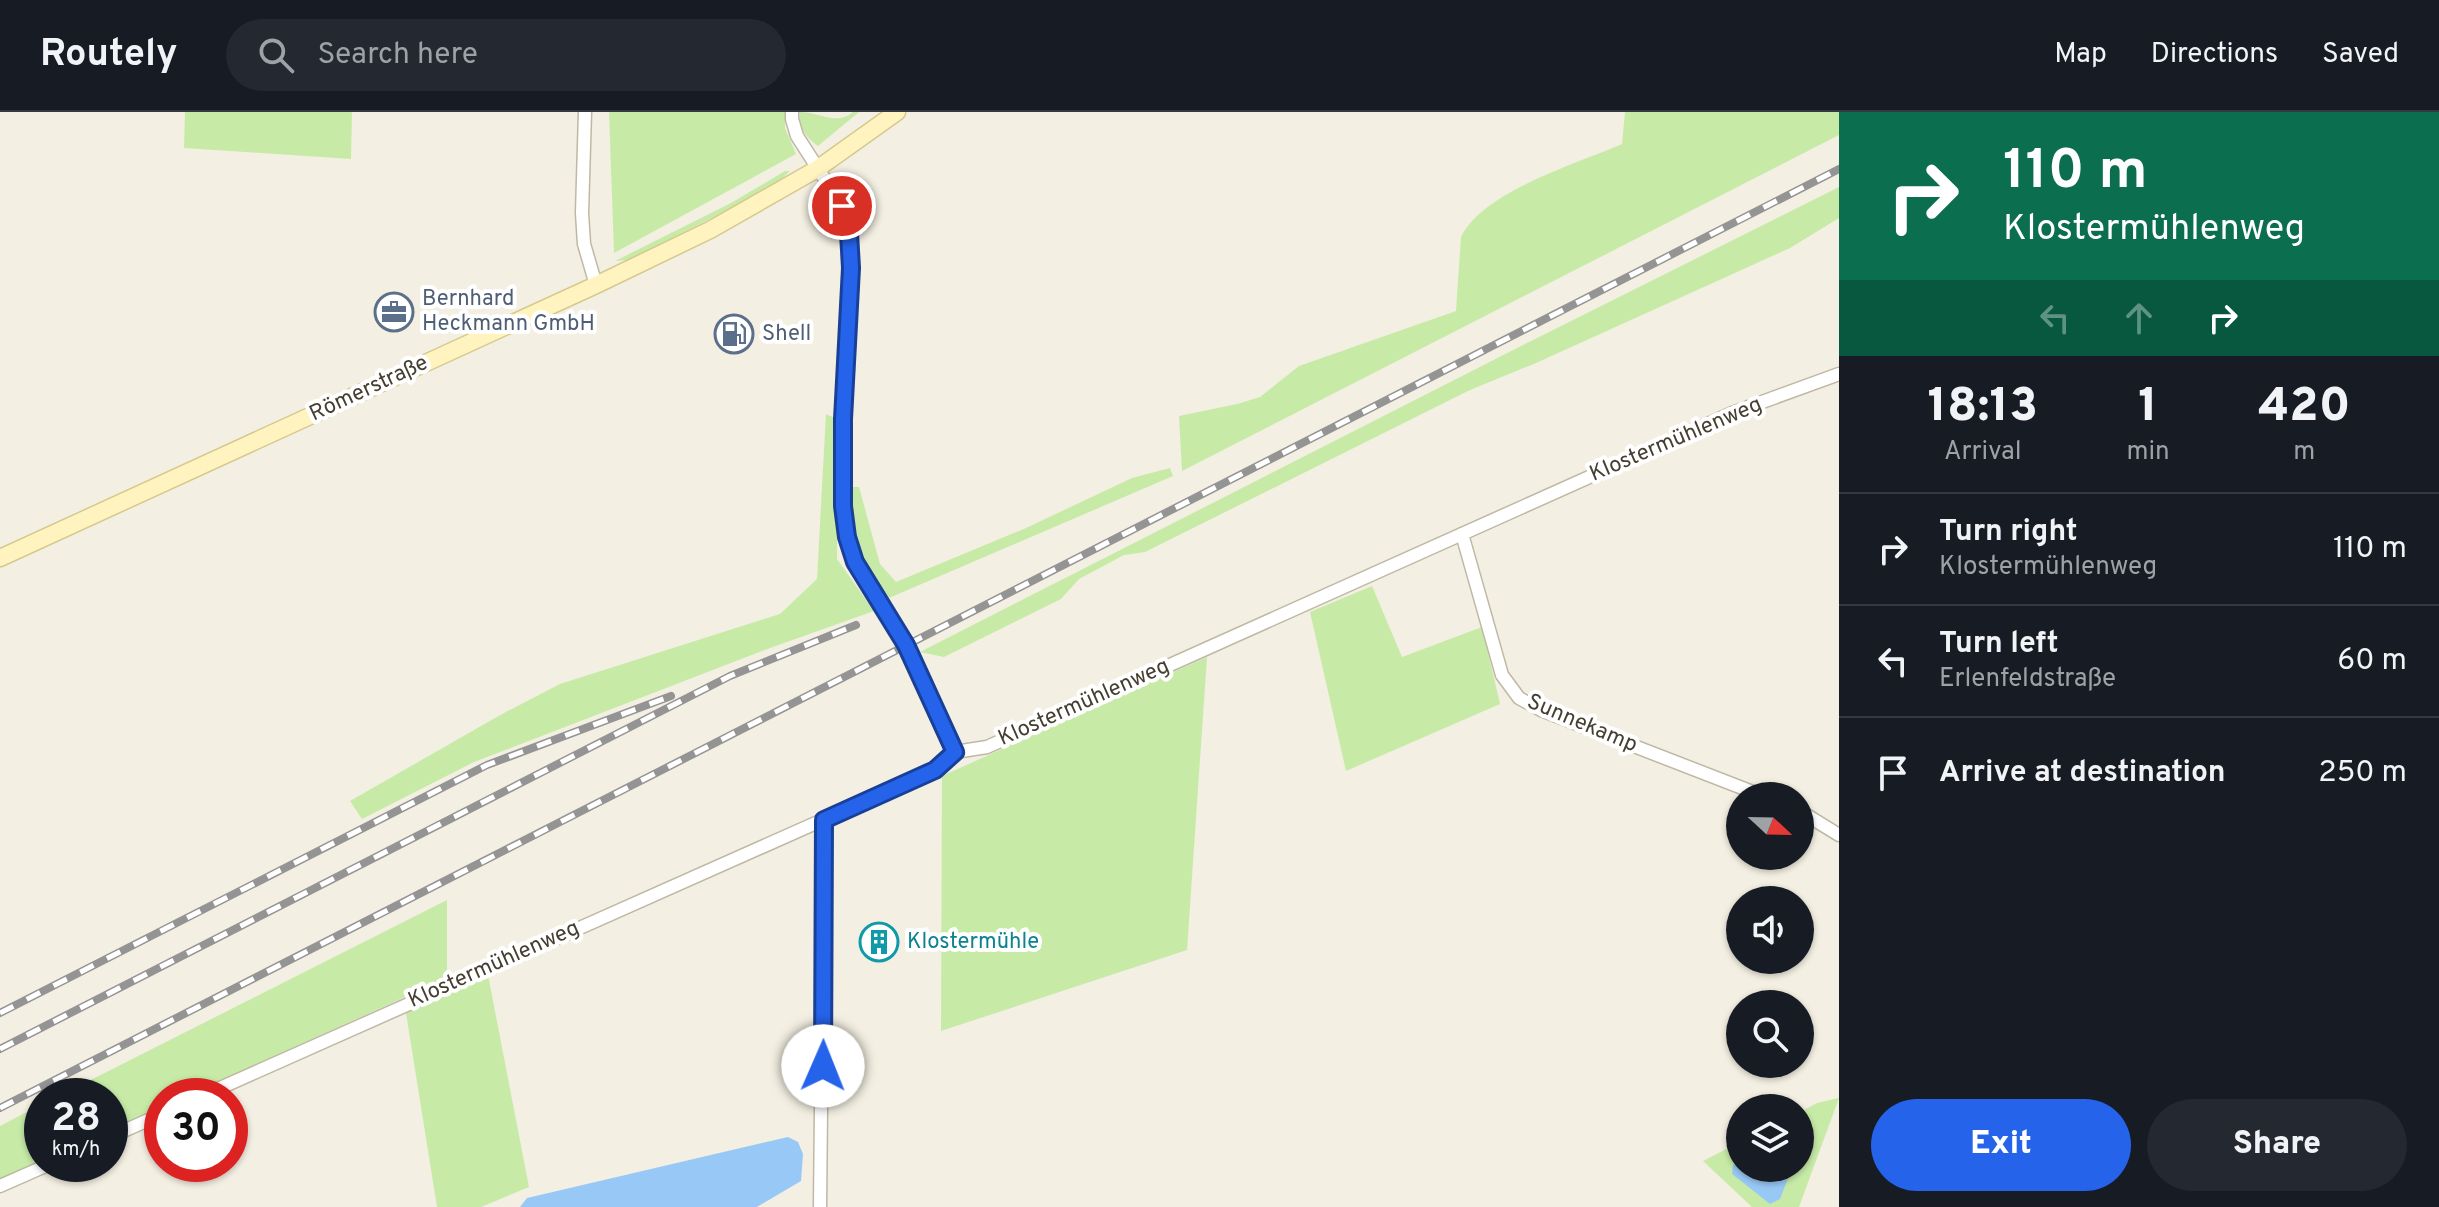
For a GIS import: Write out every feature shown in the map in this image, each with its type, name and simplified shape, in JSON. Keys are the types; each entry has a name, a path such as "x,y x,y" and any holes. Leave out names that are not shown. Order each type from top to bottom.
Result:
{"main road":[{"name":"Römerstraße","path":"0,558 710,230 817,169 897,112"}],"street":[{"path":"585,112 582,213 584,244 596,285"},
{"path":"792,112 797,136 842,206 849,233 851,268 843,448 843,506 847,537 855,562 906,645 955,752"},
{"name":"Klostermühlenweg","path":"243,1078 935,770 955,752 987,747 1732,413 1839,374"},
{"name":"Sunnekamp","path":"1462,534 1502,675 1519,698 1541,710 1727,782"},
{"path":"820,1207 824,820"},
{"path":"1814,820 1839,835"},
{"path":"0,1186 24,1175"}],"green space":[{"path":"185,112 352,112 351,159 184,148"},
{"path":"609,112 785,112 785,128 796,154 614,253"},
{"path":"800,112 841,118 859,112 818,146 804,132"},
{"path":"1625,112 1839,112 1839,135 1182,471 1179,416 1260,397 1299,366 1456,311 1461,237 1473,221 1489,206 1533,181 1622,144"},
{"path":"790,171 776,184 630,260 615,261 731,203"},
{"path":"1839,187 1839,218 1790,248 1470,390 1145,552 1124,555 1079,579 1061,599 944,657 920,652 1523,345"},
{"path":"826,414 837,419 837,559 874,611 474,762 362,819 350,801 560,684 780,614 817,579"},
{"path":"1170,468 1173,476 889,598 858,547 851,520 849,487 859,487 880,564 896,582 1026,528 1132,478"},
{"path":"1372,586 1402,657 1482,627 1500,704 1346,771 1310,612"},
{"path":"1207,657 1187,950 941,1031 942,776"},
{"path":"447,900 447,978 226,1078 144,1078 144,1115 128,1123 128,1078 95,1078"},
{"path":"488,975 529,1187 481,1207 437,1207 406,1013"},
{"path":"1839,1098 1814,1166 1814,1105"},
{"path":"24,1113 24,1169 0,1180 0,1126"},
{"path":"1726,1149 1726,1182 1808,1182 1799,1207 1752,1207 1703,1161"}],"water":[{"path":"788,1137 798,1142 803,1154 801,1181 757,1207 520,1207 527,1198"},
{"path":"1742,1182 1787,1182 1780,1199 1770,1204"}],"railway":[{"path":"0,1108 1839,169"},
{"path":"0,1049 730,676 856,625"},
{"path":"0,1013 487,765 671,696"}],"place":[{"name":"Bernhard Heckmann GmbH","path":"394,312"},
{"name":"Shell","path":"734,334"},
{"name":"Klostermühle","path":"879,942"}],"route":[{"path":"823,1066 824,820 935,770 955,752 906,645 855,562 847,537 843,506 843,419 851,268 849,233 842,206"}]}
